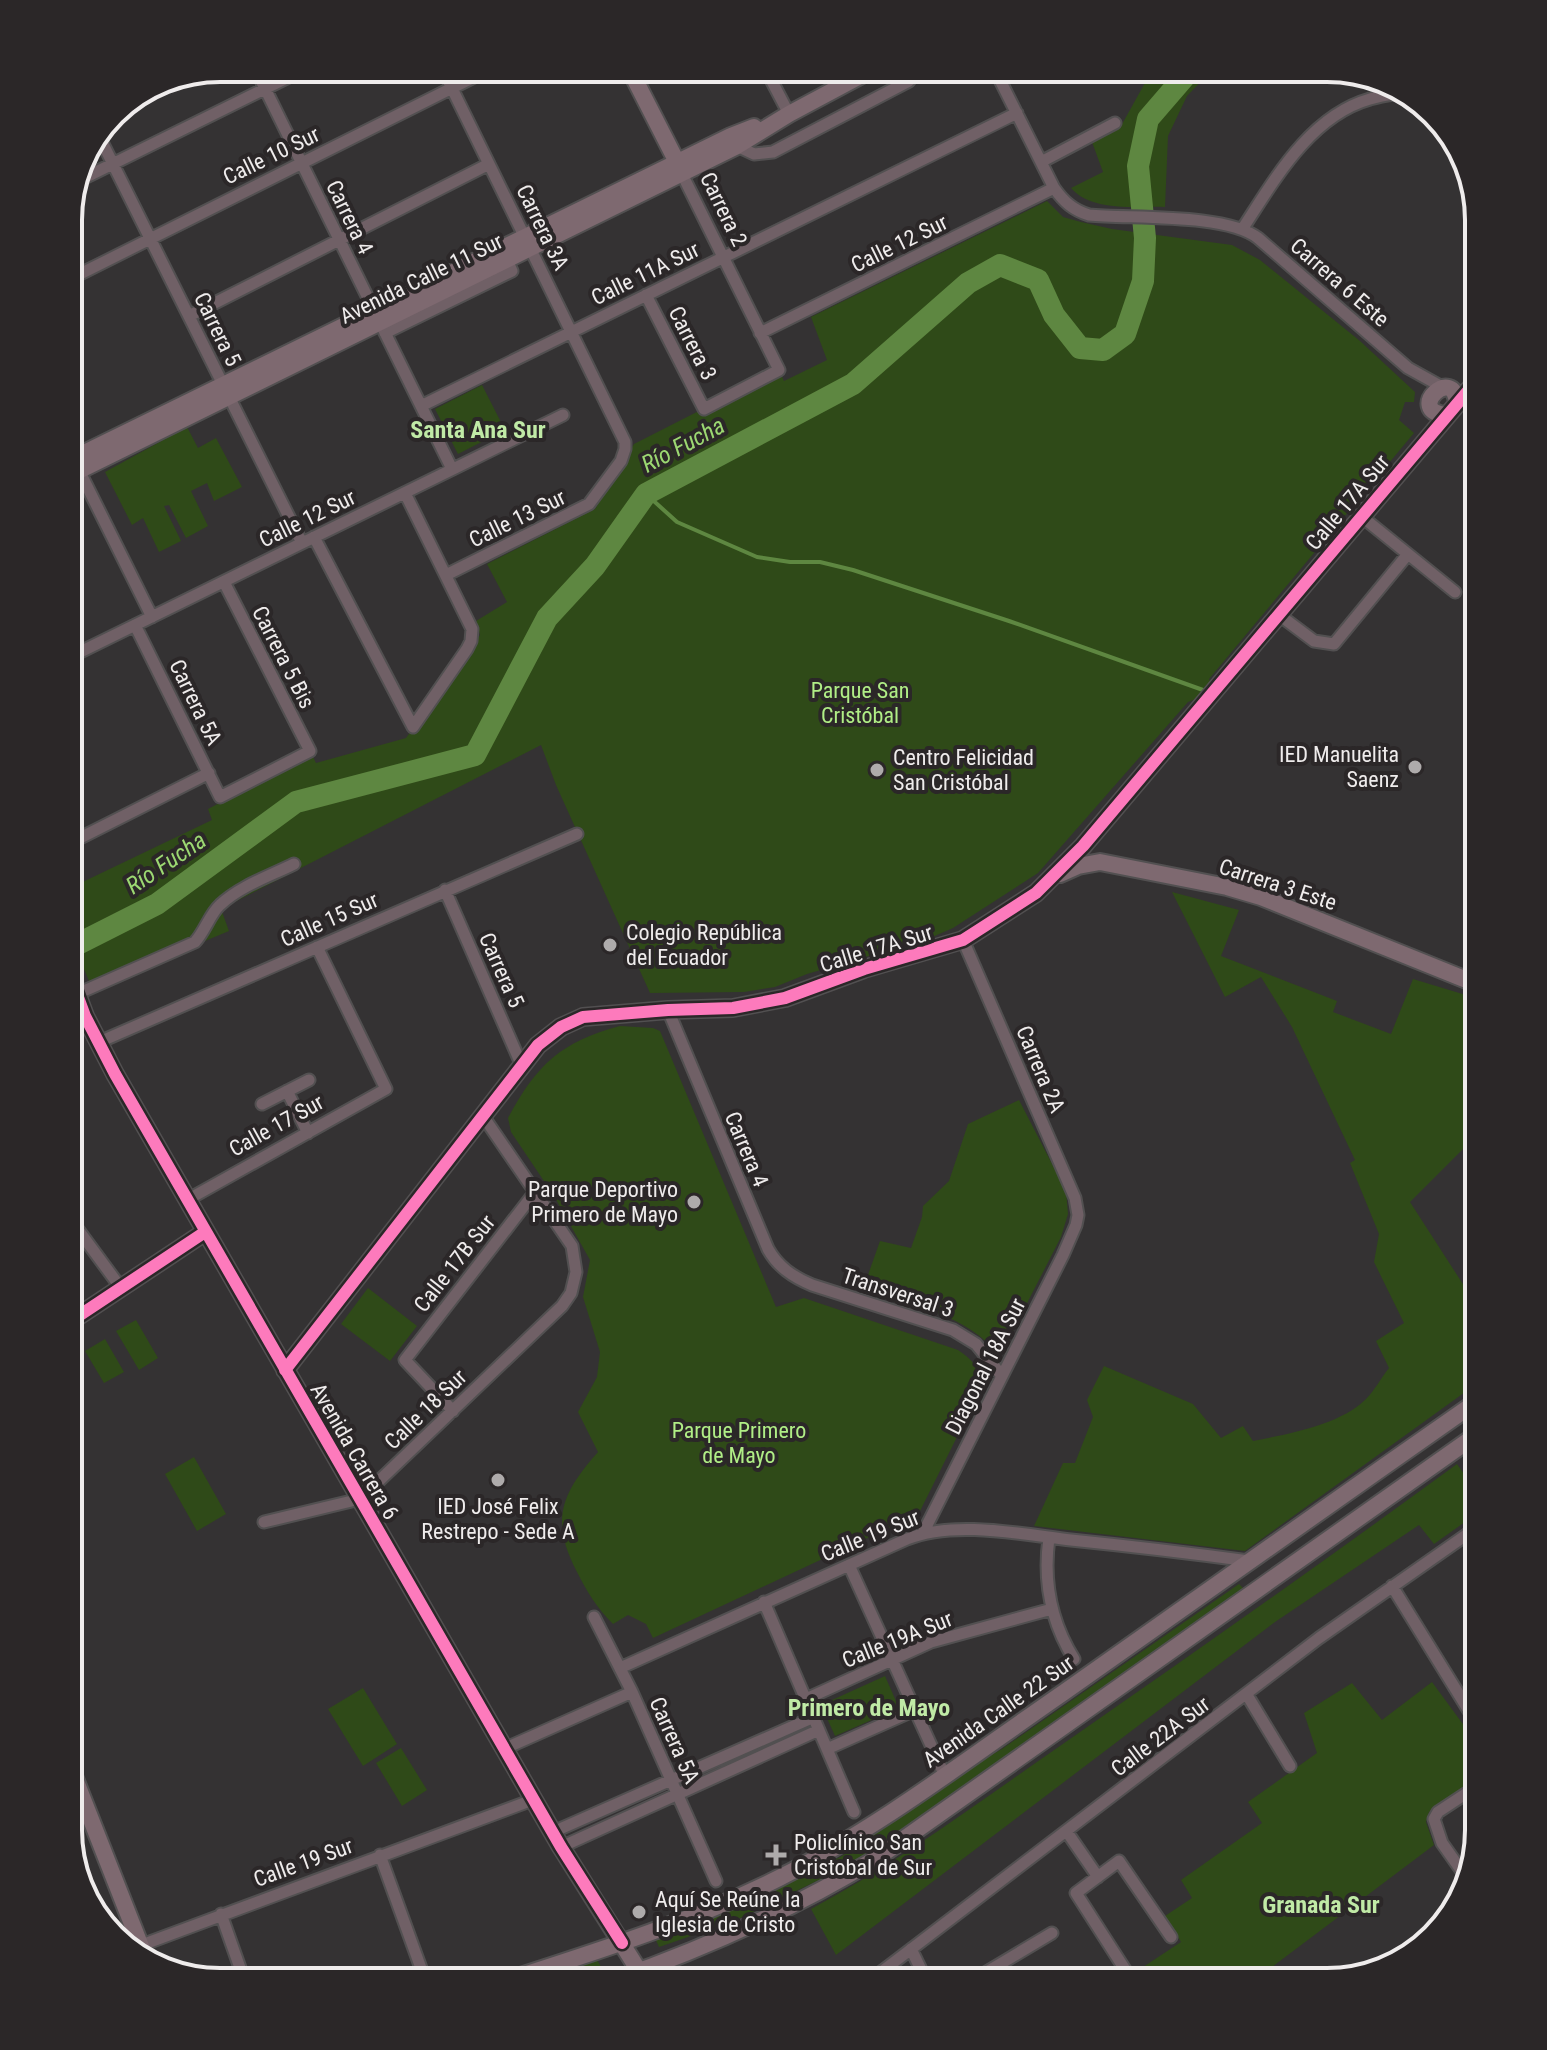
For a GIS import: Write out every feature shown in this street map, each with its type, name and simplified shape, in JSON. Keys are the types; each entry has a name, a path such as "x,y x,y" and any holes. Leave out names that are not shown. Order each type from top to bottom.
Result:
{"main road":[{"name":"Carrera 2","path":"636,82 680,168"},
{"name":"Avenida Calle 11 Sur","path":"379,322 528,243 680,168 737,146 849,82"},
{"name":"Avenida Calle 11 Sur","path":"680,168 731,136 789,114"},
{"name":"Avenida Calle 11 Sur","path":"82,458 379,322 507,260 528,243"},
{"name":"Calle 17A Sur","path":"285,1370 545,1038 572,1021 596,1016 769,1003 864,969 963,940 1022,902 1056,875 1425,440 1443,401 1465,391"},
{"path":"1102,823 1100,843 1109,863"},
{"name":"Carrera 3 Este","path":"1056,875 1091,863 1109,863 1261,897 1465,979"},
{"name":"Avenida Carrera 6","path":"82,1006 97,1043 205,1232 557,1840 638,1968"},
{"path":"82,1314 205,1232"},
{"name":"Avenida Calle 22 Sur","path":"545,1968 622,1943 778,1878 872,1826 1465,1410"},
{"path":"660,1968 790,1908 877,1858 1465,1443"},
{"path":"82,1799 132,1935"}],"street":[{"name":"Carrera 4","path":"262,82 452,469"},
{"path":"90,175 279,82"},
{"name":"Carrera 3A","path":"449,82 625,442 625,449"},
{"name":"Calle 10 Sur","path":"82,273 464,82"},
{"path":"772,82 789,114"},
{"path":"737,146 754,154 773,152 907,82"},
{"path":"1001,82 1054,188 1062,200 1078,212 1218,223 1243,228 1290,159 1317,131 1354,105 1386,96"},
{"name":"Calle 11A Sur","path":"421,406 1017,113"},
{"path":"1041,162 1115,123"},
{"name":"Carrera 5","path":"104,146 302,543"},
{"path":"189,316 489,164"},
{"name":"Carrera 2","path":"680,168 779,370"},
{"name":"Calle 12 Sur","path":"760,333 1054,188"},
{"name":"Carrera 6 Este","path":"1243,228 1443,401"},
{"name":"Carrera 3","path":"646,295 704,409 779,370"},
{"name":"Calle 12 Sur","path":"82,651 563,415"},
{"name":"Calle 13 Sur","path":"446,575 589,504 621,461 625,449"},
{"path":"82,482 152,617"},
{"path":"314,537 413,727 471,641 472,629 405,493"},
{"path":"1361,516 1455,592"},
{"path":"1278,614 1314,641 1334,644 1408,554"},
{"name":"Carrera 5 Bis","path":"220,797 310,751 224,582"},
{"name":"Carrera 5A","path":"135,625 220,797"},
{"path":"82,837 209,773"},
{"name":"Calle 15 Sur","path":"97,1043 577,834"},
{"path":"82,992 195,942 218,907 236,894 294,864"},
{"name":"Carrera 5","path":"445,890 522,1066"},
{"name":"Carrera 2A","path":"963,940 1075,1198 1078,1215"},
{"name":"Calle 17 Sur","path":"187,1200 386,1089 317,947"},
{"name":"Carrera 4","path":"668,1010 768,1249 780,1266 812,1285"},
{"path":"262,1104 309,1080"},
{"path":"287,1091 308,1133"},
{"path":"483,1116 535,1192"},
{"name":"Calle 18 Sur","path":"264,1522 360,1499 562,1306 571,1293 576,1272 572,1246 535,1192"},
{"name":"Calle 17B Sur","path":"453,1411 405,1360 535,1192"},
{"name":"Diagonal 18A Sur","path":"923,1533 1063,1255 1078,1215"},
{"path":"82,1235 121,1288"},
{"name":"Transversal 3","path":"812,1285 953,1330 976,1344 1002,1376"},
{"name":"Calle 19 Sur","path":"620,1668 923,1533 960,1530 1249,1561"},
{"name":"Calle 22A Sur","path":"886,1968 1319,1638 1465,1535"},
{"path":"1049,1538 1047,1574 1052,1609 1074,1659"},
{"path":"849,1565 945,1776"},
{"path":"1392,1586 1465,1704"},
{"path":"764,1602 854,1812"},
{"name":"Calle 19A Sur","path":"806,1699 931,1642 1052,1609"},
{"name":"Carrera 5A","path":"594,1617 632,1692 716,1881"},
{"path":"506,1748 632,1692"},
{"path":"1247,1695 1290,1766"},
{"path":"827,1749 915,1710"},
{"path":"557,1840 671,1780 814,1717"},
{"path":"557,1840 678,1794 819,1730"},
{"path":"1459,1867 1442,1843 1434,1819 1438,1812 1465,1794"},
{"name":"Calle 19 Sur","path":"144,1944 535,1799"},
{"path":"1067,1832 1098,1877"},
{"path":"380,1855 421,1968"},
{"path":"1124,1968 1076,1893 1119,1861 1171,1937"},
{"path":"221,1914 240,1968"},
{"path":"993,1968 1052,1933"},
{"path":"911,1949 920,1968"}],"green space":[{"path":"1145,82 1200,82 1187,96 1168,136 1165,207 1102,204 1080,196 1071,188 1103,172 1092,142 1121,126"},
{"name":"Parque San Cristóbal","path":"1047,201 1063,217 1081,222 1232,245 1260,260 1360,341 1415,392 1414,402 1405,402 1399,420 1414,433 1209,679 1212,685 1203,696 1188,702 1038,873 953,928 930,938 807,974 775,987 744,992 650,993 541,745 221,909 229,931 92,988 82,964 82,882 212,820 208,809 312,755 316,763 406,738 480,635 476,621 507,602 487,564 595,509 634,444 779,370 784,381 827,360 811,317"},
{"path":"482,385 505,430 458,454 435,409"},
{"path":"187,427 198,448 216,438 242,487 214,501 207,483 191,491 208,526 186,538 169,505 164,506 181,541 159,552 143,518 132,525 105,472"},
{"path":"1172,892 1239,910 1221,956 1337,1001 1333,1012 1391,1034 1413,979 1465,995 1465,1147 1410,1202 1465,1287 1465,1392 1245,1551 1034,1526 1063,1463 1075,1463 1093,1417 1087,1400 1104,1366 1193,1404 1221,1438 1243,1426 1253,1441 1313,1427 1342,1416 1369,1395 1389,1368 1376,1341 1404,1323 1374,1262 1379,1234 1350,1163 1355,1160 1292,1027 1261,977 1225,997"},
{"name":"Parque Primero de Mayo","path":"620,1026 660,1031 776,1307 804,1298 958,1350 976,1366 981,1382 981,1389 913,1525 897,1519 893,1526 653,1638 646,1624 628,1615 613,1624 607,1618 581,1579 564,1537 562,1522 568,1495 598,1452 578,1412 597,1377 600,1352 583,1297 590,1260 554,1196 511,1132 508,1118 529,1083 553,1058 582,1040"},
{"path":"1019,1100 1066,1191 1068,1214 1061,1237 1000,1356 971,1330 955,1321 863,1289 880,1241 911,1248 923,1206 949,1181 968,1124"},
{"path":"368,1288 417,1326 390,1361 341,1324"},
{"path":"136,1320 158,1358 139,1370 116,1331"},
{"path":"105,1339 124,1372 104,1383 85,1351"},
{"path":"194,1457 226,1514 197,1531 165,1474"},
{"path":"1457,1464 1465,1475 1465,1522 1434,1544 1419,1525 1275,1622 836,1955 811,1909 907,1852 1260,1606"},
{"path":"1239,1584 1248,1593 858,1861 732,1922 659,1947 654,1936 814,1871 842,1856"},
{"path":"885,1676 899,1708 835,1736 821,1705"},
{"path":"1432,1682 1465,1727 1465,1788 1429,1812 1426,1822 1434,1845 1271,1968 1142,1968 1181,1942 1165,1916 1192,1898 1181,1880 1262,1823 1248,1802 1317,1753 1304,1713 1352,1683 1382,1720"},
{"path":"363,1688 397,1744 363,1766 328,1709"},
{"path":"401,1748 427,1790 402,1806 376,1763"},
{"path":"596,1958 602,1968 565,1968"}],"waterway":[{"name":"Río Fucha","path":"82,942 157,904 296,802 475,755 547,618 595,566 646,494 853,384 968,283 1000,265 1038,280 1054,315 1080,348 1103,350 1125,334 1143,281 1145,238 1138,166 1148,119 1180,82"},
{"path":"646,494 677,522 757,557 820,562 853,570 1203,690"}],"cycle path":[{"path":"285,1370 538,1045 561,1027 583,1017 733,1008 785,998 864,969 963,940 1036,893 1083,846 1465,395"},
{"path":"82,1008 115,1074 561,1847 622,1943"},
{"path":"82,1314 205,1232"}],"place":[{"name":"IED Manuelita Saenz","path":"1415,767"},
{"name":"Centro Felicidad San Cristóbal","path":"877,770"},
{"name":"Colegio República del Ecuador","path":"610,945"},
{"name":"Parque Deportivo Primero de Mayo","path":"694,1202"},
{"name":"IED José Felix Restrepo - Sede A","path":"498,1480"},
{"name":"Policlínico San Cristobal de Sur","path":"776,1855"},
{"name":"Aquí Se Reúne la Iglesia de Cristo","path":"639,1912"}],"district":[{"name":"Santa Ana Sur","path":"478,430"},
{"name":"Primero de Mayo","path":"869,1708"},
{"name":"Granada Sur","path":"1321,1905"}]}
